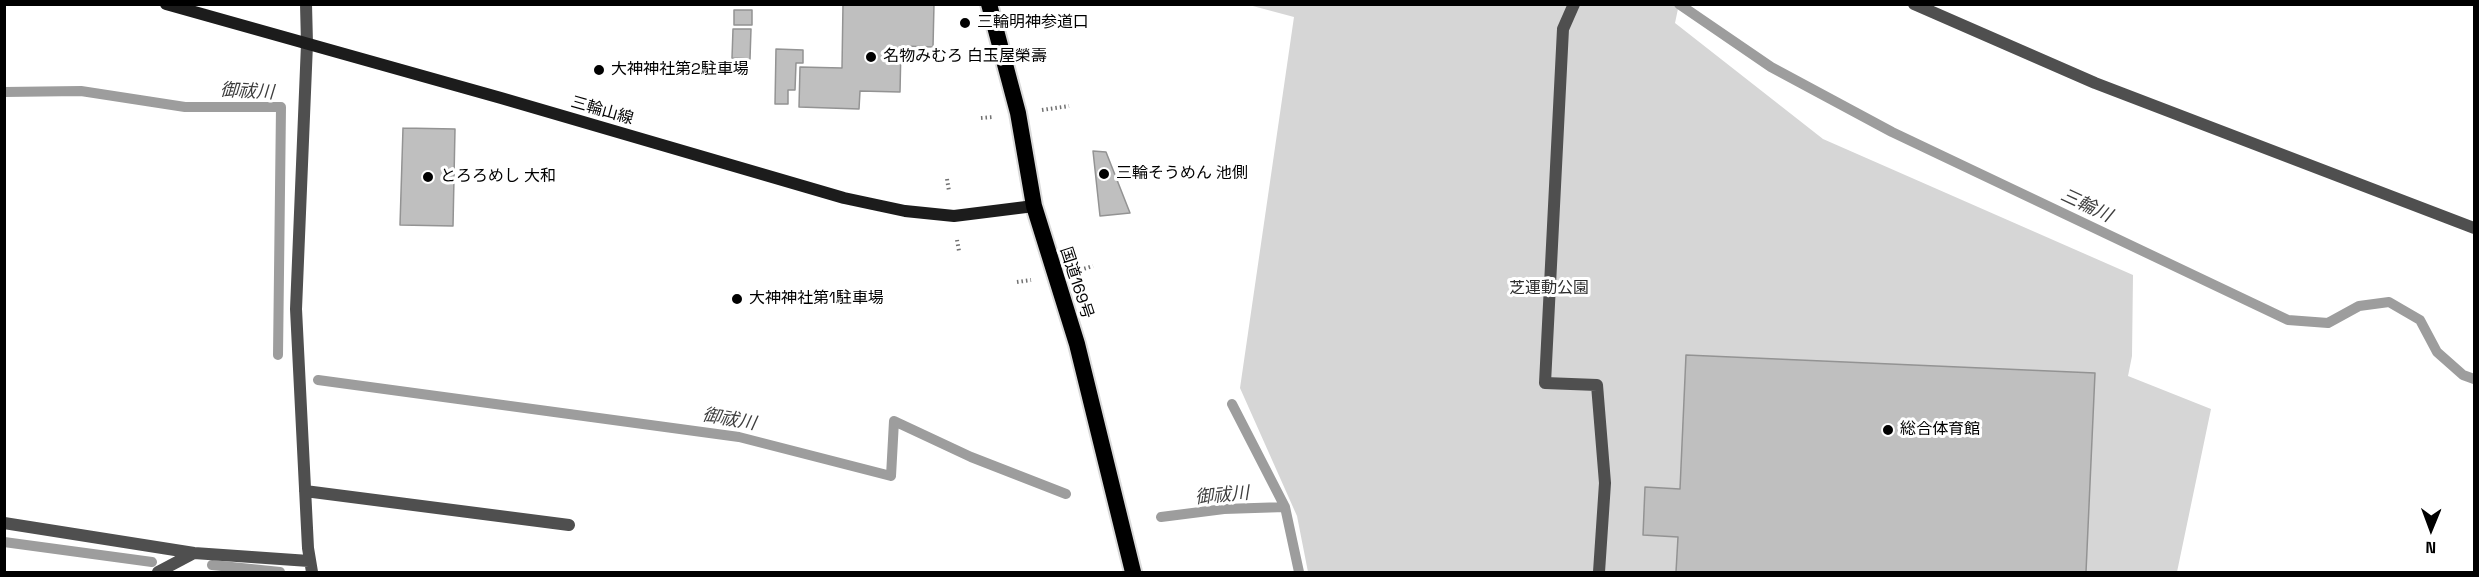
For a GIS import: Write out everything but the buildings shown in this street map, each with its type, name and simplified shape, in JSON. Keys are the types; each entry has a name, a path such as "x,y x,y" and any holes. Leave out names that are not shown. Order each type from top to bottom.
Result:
{"highway":[{"name":"国道169号","path":"989,4 1018,113 1034,206 1077,344 1133,573"}],"main road":[{"name":"三輪山線","path":"166,4 833,194 895,209 954,216 1034,206"}],"street":[{"path":"4,523 194,553 310,567 296,309 307,44 306,4"},
{"path":"1574,4 1563,29 1545,383 1597,385 1605,483 1599,573"},
{"path":"1914,4 2095,83 2475,228"},
{"path":"305,491 569,525"},
{"path":"158,573 194,553"}],"green space":[{"name":"芝運動公園","path":"1679,4 1675,23 1823,139 2133,275 2132,356 2128,376 2211,409 2177,572 1308,572 1297,516 1240,388 1294,17 1249,5"}],"waterway":[{"name":"三輪川","path":"1679,4 1771,67 1892,132 2288,320 2328,323 2359,306 2389,302 2420,320 2437,352 2463,375 2474,379"},
{"name":"御祓川","path":"4,92 81,91 185,107 281,107 278,355"},
{"name":"御祓川","path":"318,380 739,437 891,476 894,421 971,457 1066,494"},
{"path":"1232,404 1285,507 1299,572"},
{"name":"御祓川","path":"1161,517 1224,509 1285,507"},
{"path":"4,542 152,562"},
{"path":"212,565 280,572"}],"place":[{"name":"三輪明神参道口","path":"965,23"},
{"name":"名物みむろ 白玉屋榮壽","path":"871,57"},
{"name":"大神神社第2駐車場","path":"599,70"},
{"name":"三輪そうめん 池側","path":"1104,174"},
{"name":"とろろめし 大和","path":"428,177"},
{"name":"大神神社第1駐車場","path":"737,299"},
{"name":"総合体育館","path":"1888,430"}]}
